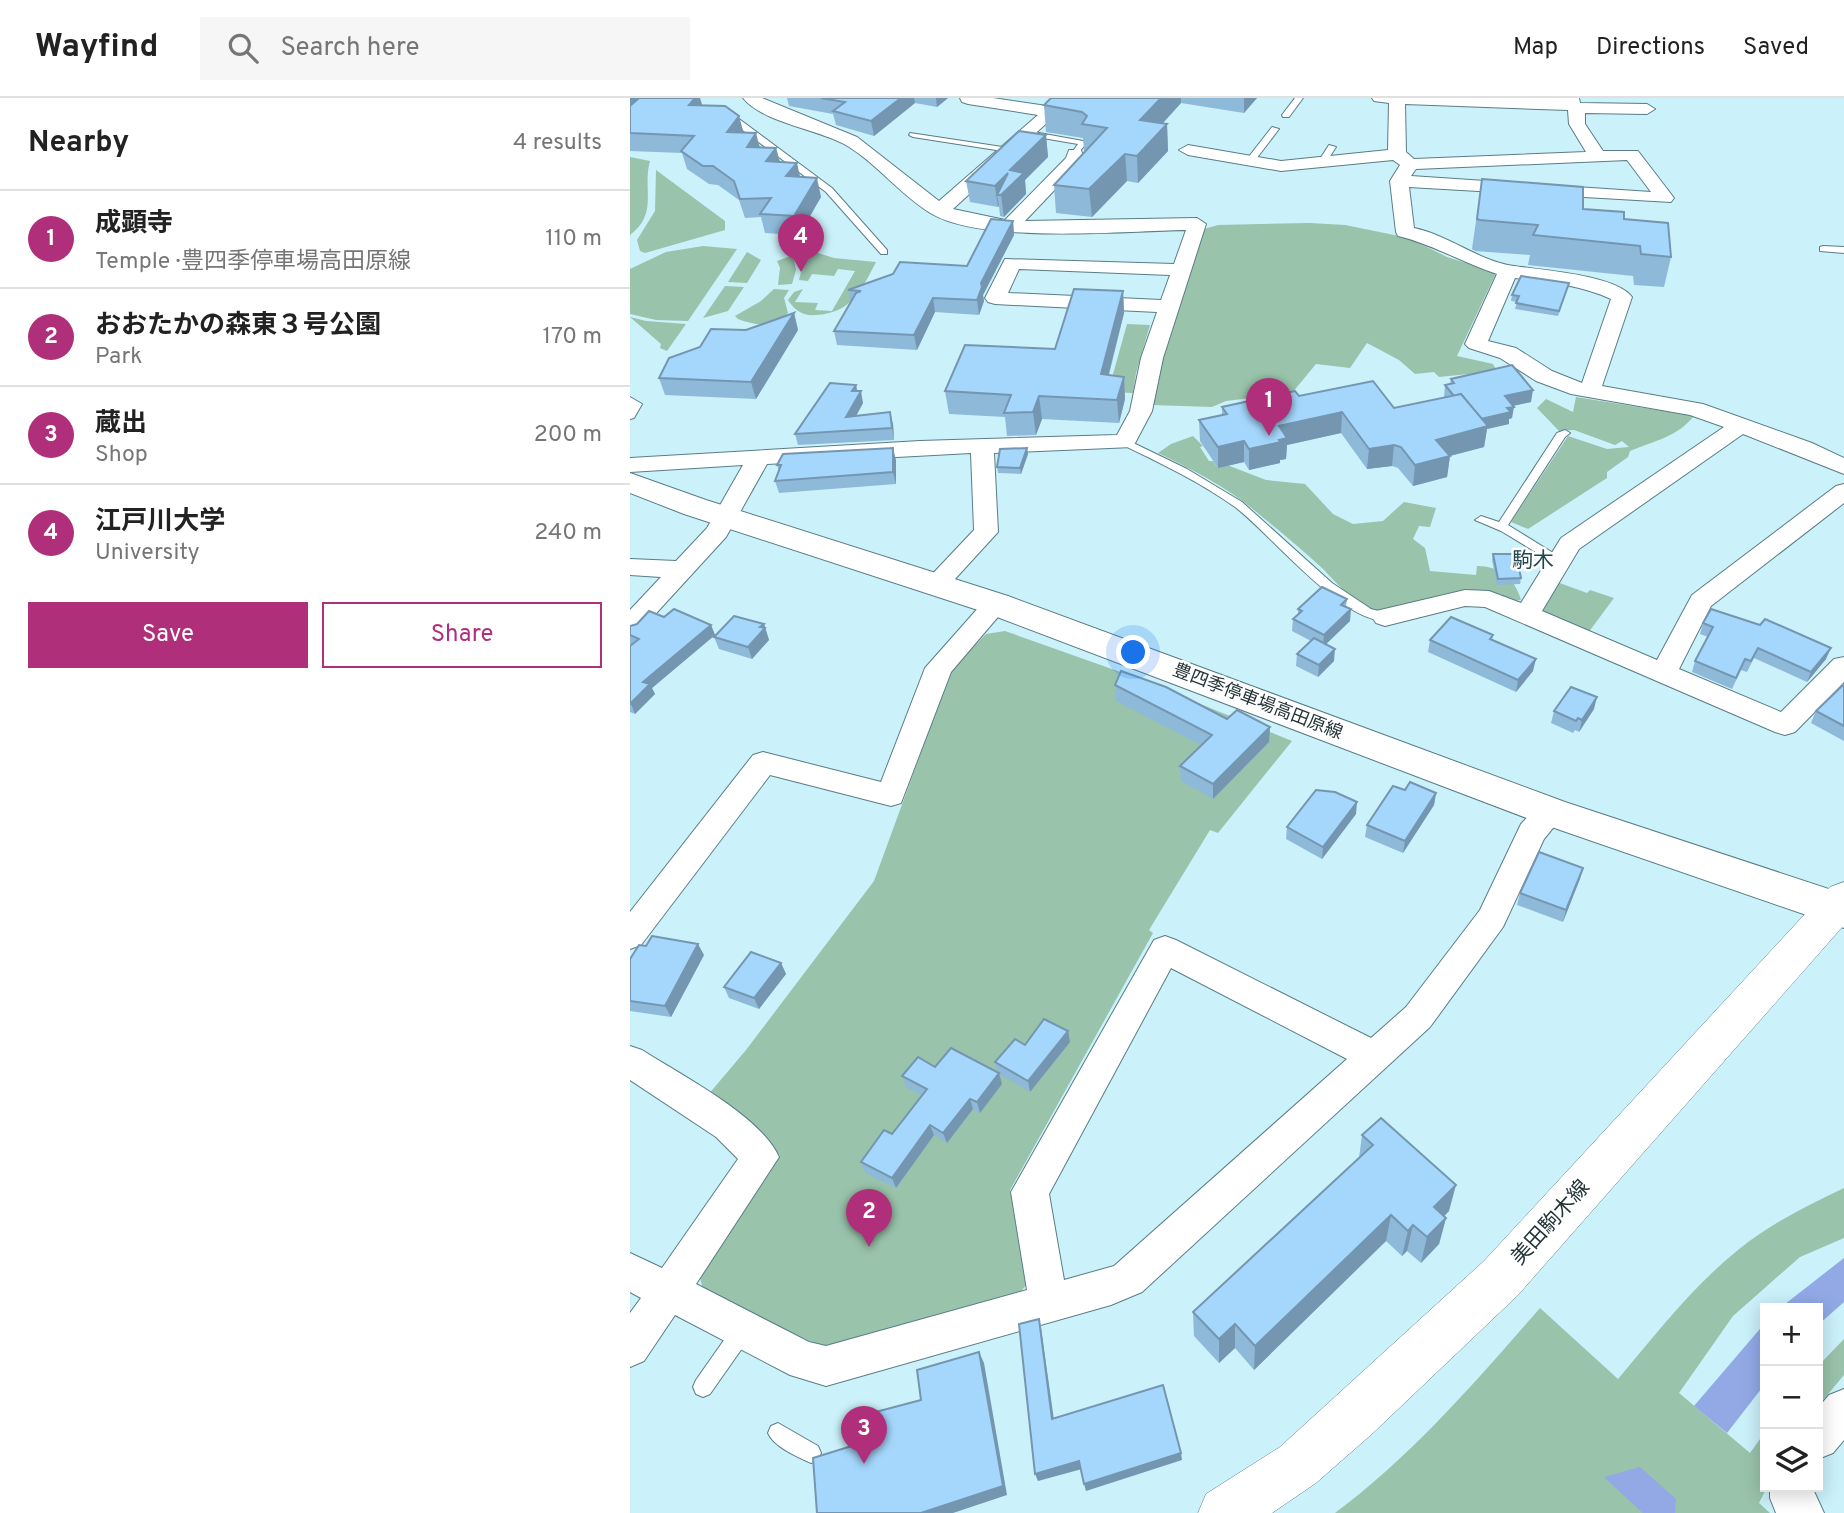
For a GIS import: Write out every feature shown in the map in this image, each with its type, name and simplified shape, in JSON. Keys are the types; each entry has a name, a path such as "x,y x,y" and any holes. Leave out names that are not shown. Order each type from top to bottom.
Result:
{"main road":[{"name":"豊四季停車場高田原線","path":"630,482 727,518 996,604 1210,681 1298,718 1551,812 1841,905"}],"street":[{"path":"939,210 1066,98"},
{"path":"1378,98 1486,100 1647,109"},
{"path":"968,99 1051,112"},
{"path":"1397,99 1404,159 1399,181 1405,232 1421,234 1458,253 1508,271 1567,278 1601,287 1622,297 1590,391"},
{"path":"630,465 760,456 1125,442 1142,411 1152,358 1197,224 1010,226 995,225 939,210 851,141 764,101"},
{"path":"1573,104 1577,124 1597,156"},
{"path":"1188,150 1281,166 1404,159 1632,155 1665,198 1399,181"},
{"path":"1010,226 1075,159 1074,154"},
{"path":"1170,307 995,298 1012,263 1181,270"},
{"path":"1508,271 1476,344 1508,353 1544,376 1590,391 1695,409 1804,448 1844,467"},
{"path":"1527,614 1570,544 1740,426"},
{"path":"935,585 985,532 982,446"},
{"path":"630,625 683,570 727,518 760,456"},
{"path":"1663,674 1701,601 1844,491"},
{"path":"630,567 683,570"},
{"path":"1385,617 1465,598 1489,599 1785,725 1844,666"},
{"path":"630,936 763,763 891,795 939,668 996,604"},
{"path":"630,1272 804,1361 826,1366 1128,1279 1418,1017 1493,918 1532,832 1551,812"},
{"name":"美田駒木線","path":"1225,1513 1298,1465 1501,1278 1841,905"},
{"path":"1048,1302 1030,1192 1165,949 1374,1056"},
{"path":"630,1061 729,1125 761,1157 630,1347"},
{"path":"1823,1432 1844,1409"},
{"path":"1791,1492 1791,1498 1802,1513"}],"lane":[{"path":"1286,115 1299,98"},
{"path":"716,107 829,190 884,252"},
{"path":"1250,161 1275,129"},
{"path":"1028,133 1083,143 1074,154"},
{"path":"913,135 1009,150"},
{"path":"1322,162 1332,147"},
{"path":"1823,250 1844,250"},
{"path":"630,400 637,404 630,416"},
{"path":"1501,527 1561,435 1565,433"},
{"path":"1125,442 1187,474 1240,506 1337,593 1370,615 1385,617"},
{"path":"1481,520 1501,527 1559,562"},
{"path":"703,1387 744,1329"},
{"path":"778,1433 811,1453"}],"green space":[{"path":"630,157 650,161 647,209 639,227 630,235"},
{"path":"656,170 725,221 725,230 645,253 640,251 637,240 655,211"},
{"path":"1218,225 1345,225 1409,238 1447,257 1491,271 1495,275 1457,356 1493,364 1497,371 1439,377 1434,372 1415,374 1399,360 1367,343 1350,368 1316,364 1292,393 1226,401 1212,407 1152,405 1154,376 1204,229"},
{"path":"703,246 737,249 688,321 656,320 630,314 630,269 666,252"},
{"path":"747,252 761,260 747,283 728,282"},
{"path":"815,252 834,258 876,262 854,299 838,310 828,313 807,315 797,310 788,300 794,292 803,289 795,302 818,303 815,310 832,311 855,271 838,269 834,276 812,274 808,281 799,280 801,272 798,254"},
{"path":"793,255 796,270 792,284 778,285 780,268 777,261"},
{"path":"725,286 744,287 728,311 703,318"},
{"path":"774,289 789,290 784,298 788,313 783,318 758,324 735,316 761,301"},
{"path":"630,317 686,324 667,351 660,348 661,344"},
{"path":"1127,324 1150,325 1133,393 1108,392"},
{"path":"1576,397 1694,416 1673,434 1630,451 1628,457 1607,472 1607,478 1528,529 1511,522 1568,436 1607,449 1629,447 1622,441 1615,445 1574,430 1559,431 1537,408 1546,399 1573,412"},
{"path":"1193,436 1203,446 1200,447 1209,461 1213,461 1218,468 1227,465 1266,480 1305,484 1333,514 1353,524 1383,521 1404,502 1436,508 1430,527 1419,526 1413,539 1425,548 1430,571 1476,575 1477,566 1492,568 1515,585 1521,600 1506,600 1464,591 1443,594 1382,612 1369,610 1243,501 1208,478 1158,453 1171,444"},
{"path":"1557,582 1587,593 1590,590 1614,598 1588,633 1544,615 1541,609"},
{"path":"1005,631 1126,674 1292,741 1218,833 1210,830 1149,930 1153,933 1010,1190 1026,1285 1016,1298 838,1349 818,1345 703,1289 699,1274 780,1155 737,1113 708,1095 746,1050 874,881 952,668 986,634"},
{"path":"1844,1188 1844,1238 1800,1257 1733,1316 1679,1393 1750,1453 1760,1439 1760,1492 1764,1492 1759,1503 1770,1513 1335,1513 1418,1442 1540,1308 1618,1379 1690,1295 1721,1264 1776,1223"},
{"path":"1844,1339 1844,1375 1823,1400 1823,1366 1823,1361"}],"water":[{"path":"1844,1258 1844,1302 1823,1321 1823,1303 1786,1303"},
{"path":"1760,1329 1760,1390 1727,1433 1694,1406"},
{"path":"1640,1467 1676,1499 1675,1513 1643,1513 1604,1477"}],"building":[{"path":"639,98 695,98 689,105 725,106 739,116 727,132 756,133 747,147 776,148 766,161 797,163 786,176 817,178 794,216 760,214 771,198 740,199 734,181 713,166 703,166 681,151 694,136 630,133 630,106"},
{"path":"821,98 901,98 871,121 833,111 845,102"},
{"path":"1051,98 1161,98 1140,120 1167,124 1137,156 1125,154 1089,189 1054,185 1107,128 1082,124 1087,116 1082,112 1044,105"},
{"path":"1019,131 1046,135 1010,170 1024,173 1001,195 997,195 1008,173 995,186 966,181"},
{"path":"1482,179 1583,187 1583,209 1624,212 1624,219 1668,223 1671,257 1641,254 1640,246 1533,235 1538,225 1477,219"},
{"path":"991,219 1013,221 981,283 977,300 933,298 914,335 834,331 856,293 861,291 848,290 893,274 900,262 967,266"},
{"path":"1521,276 1569,283 1559,311 1516,303 1519,296 1512,295"},
{"path":"1074,289 1123,291 1101,374 1124,377 1117,400 1039,396 1033,412 1004,413 1011,395 945,391 965,345 1055,349"},
{"path":"794,313 751,382 659,378 669,358 700,347 711,329 746,330"},
{"path":"1512,365 1533,390 1505,396 1514,407 1507,408 1511,412 1481,419 1461,394 1454,396 1445,385 1454,383 1451,379"},
{"path":"1373,381 1394,408 1461,394 1488,426 1436,440 1450,456 1415,465 1401,447 1394,445 1369,449 1342,412 1279,426 1287,438 1279,440 1281,442 1249,449 1244,441 1218,447 1199,420 1227,414 1222,407 1295,391 1299,396"},
{"path":"830,383 856,385 852,391 861,391 846,417 890,412 892,428 795,434"},
{"path":"893,448 893,472 775,481 781,465 777,465 783,454"},
{"path":"1027,448 1020,468 997,467 1000,449"},
{"path":"1493,554 1516,554 1521,578 1498,579"},
{"path":"1322,587 1347,599 1341,605 1351,609 1324,635 1293,619 1302,611 1298,609"},
{"path":"674,609 711,625 643,682 650,684 630,704 630,646 639,639 630,635 630,626 637,624 649,611 664,617"},
{"path":"1711,609 1760,625 1765,619 1831,648 1811,672 1758,648 1751,661 1745,659 1736,678 1695,661 1713,627 1703,623"},
{"path":"734,616 764,624 760,627 765,628 748,647 714,637"},
{"path":"1451,617 1493,635 1490,639 1536,659 1518,680 1430,640"},
{"path":"1314,638 1335,649 1319,665 1297,654"},
{"path":"1121,671 1166,687 1227,719 1237,710 1270,727 1213,784 1180,766 1212,735 1115,685"},
{"path":"1844,686 1844,726 1816,711"},
{"path":"1571,687 1597,697 1582,720 1578,718 1576,721 1554,711"},
{"path":"1410,782 1436,793 1405,841 1367,825 1393,786 1405,790"},
{"path":"1316,790 1335,792 1357,802 1323,847 1287,827"},
{"path":"1539,852 1583,868 1566,910 1520,893"},
{"path":"652,936 698,944 665,1006 630,1001 630,959 639,945 646,946"},
{"path":"751,952 781,963 754,998 724,987"},
{"path":"1044,1019 1068,1031 1028,1081 995,1062 1015,1039 1025,1045"},
{"path":"951,1048 999,1073 977,1102 970,1099 943,1133 930,1125 892,1178 861,1162 884,1130 892,1134 927,1089 902,1076 918,1057 935,1067"},
{"path":"1381,1118 1456,1185 1434,1207 1446,1218 1427,1237 1413,1225 1408,1231 1391,1215 1255,1346 1235,1324 1219,1339 1193,1312 1373,1145 1362,1135"},
{"path":"1039,1319 1052,1419 1163,1385 1181,1453 1084,1484 1079,1461 1035,1474 1019,1324"},
{"path":"979,1352 1003,1486 921,1513 817,1513 813,1458 871,1440 868,1414 921,1400 917,1370"}],"place":[{"name":"江戸川大学","path":"801,272"},
{"name":"成顕寺","path":"1269,436"},
{"name":"おおたかの森東３号公園","path":"869,1247"},
{"name":"蔵出","path":"864,1464"}],"district":[{"name":"駒木","path":"1533,560"}]}
